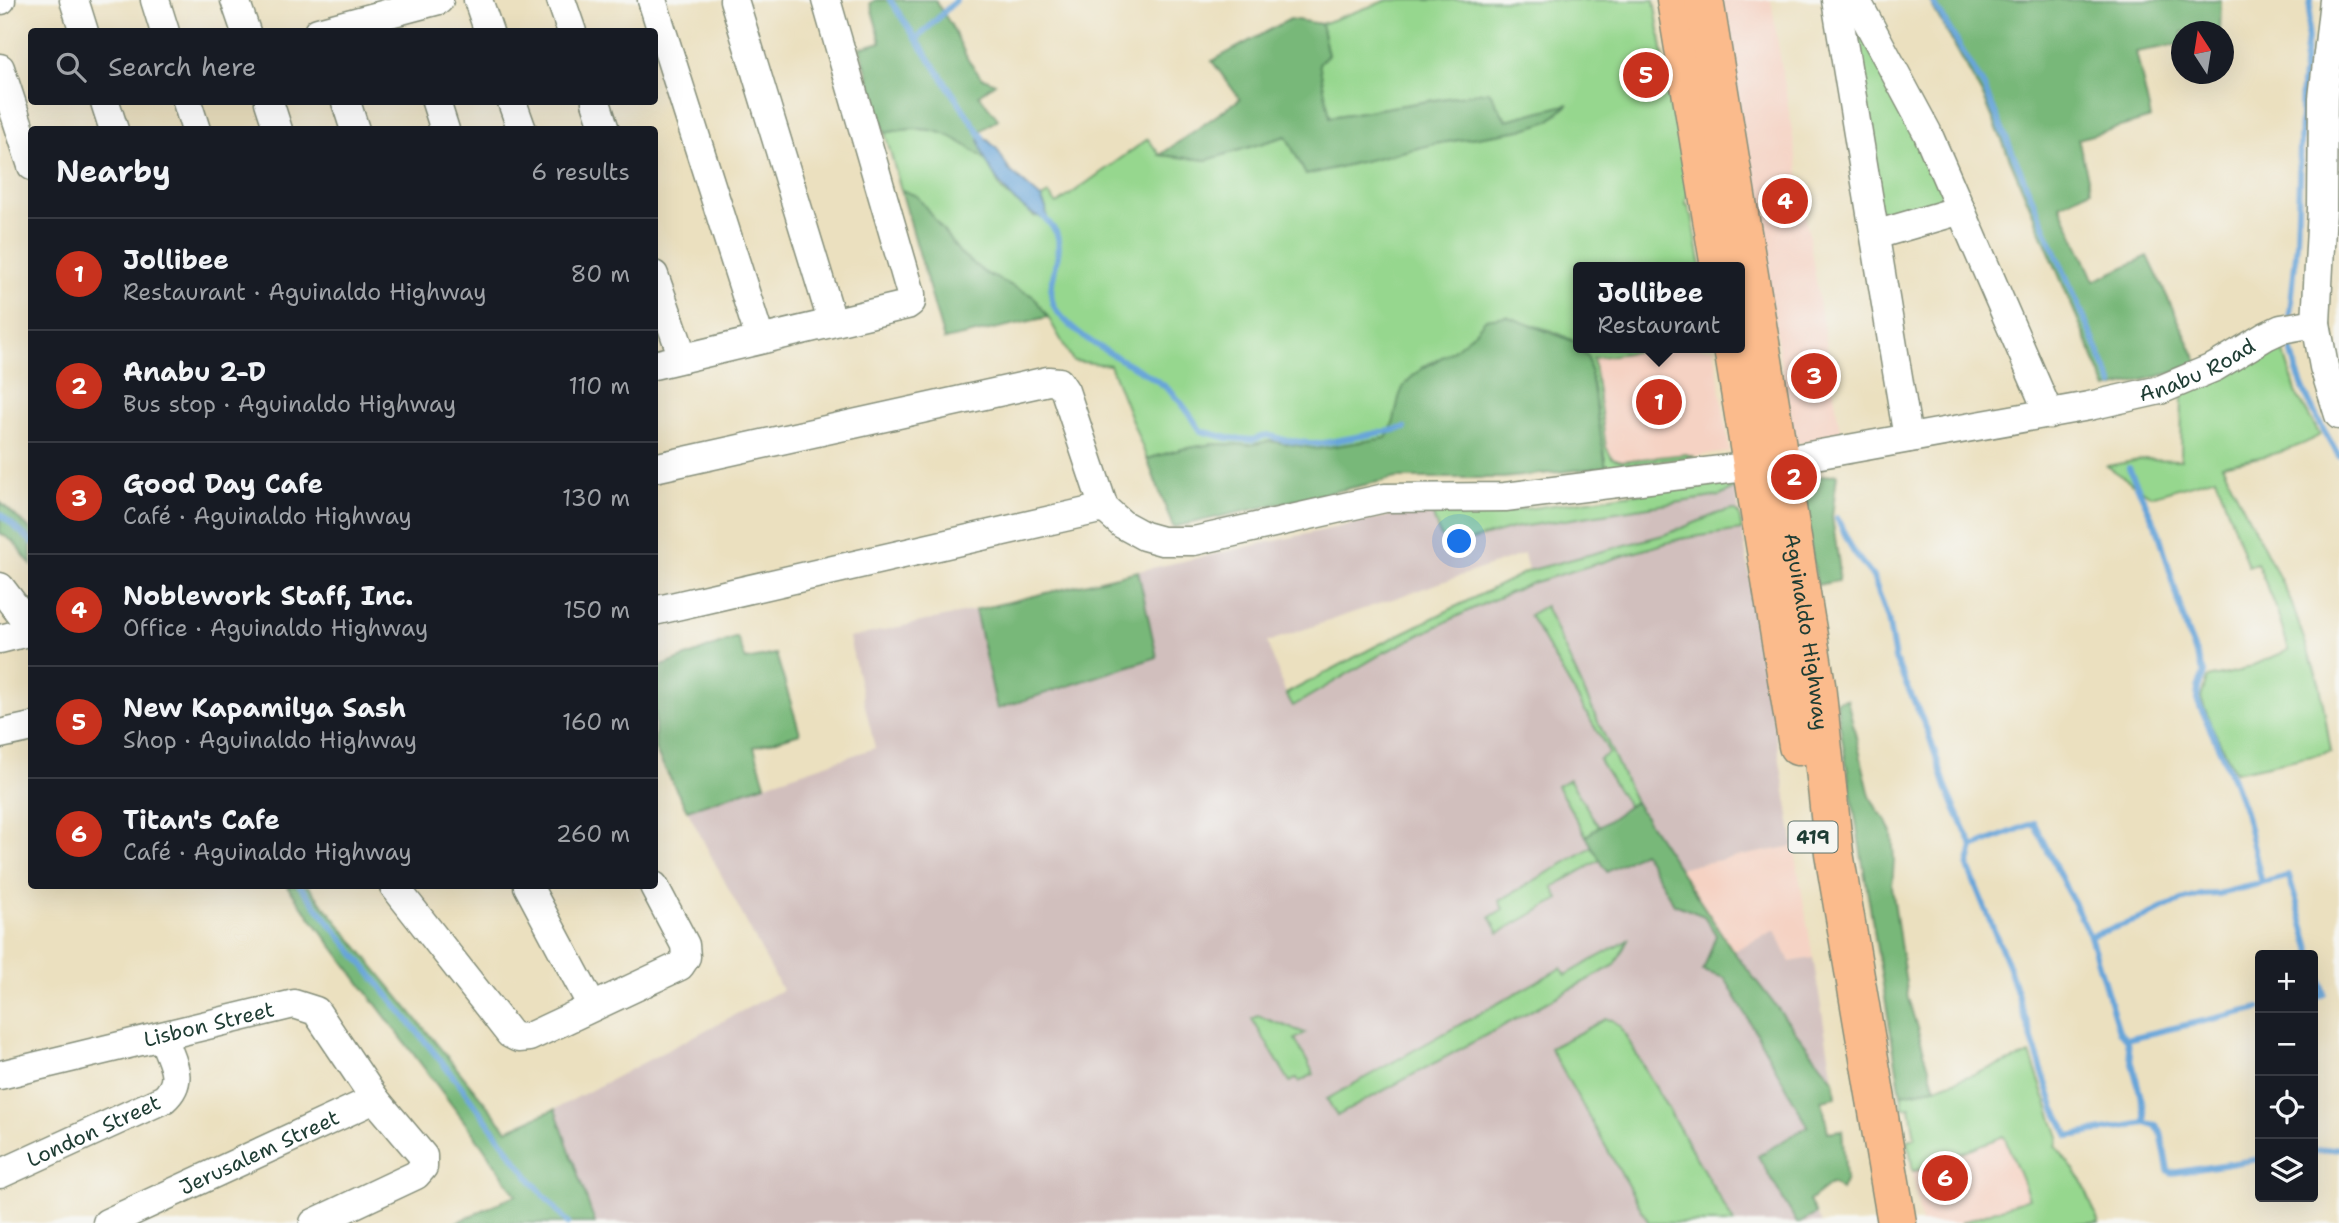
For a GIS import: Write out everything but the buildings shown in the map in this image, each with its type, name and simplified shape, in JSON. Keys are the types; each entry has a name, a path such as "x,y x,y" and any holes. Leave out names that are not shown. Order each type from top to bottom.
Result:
{"highway":[{"path":"1676,0 1719,262"},
{"name":"Aguinaldo Highway","path":"1704,0 1739,262"},
{"name":"Aguinaldo Highway","path":"1745,306 1876,1223"},
{"name":"Aguinaldo Highway","path":"1734,353 1766,463 1816,685 1834,853 1896,1223"}],"street":[{"path":"74,0 83,28"},
{"path":"155,0 164,28"},
{"path":"235,0 245,28"},
{"path":"344,28 409,20 439,0"},
{"path":"478,0 488,28"},
{"path":"561,0 571,28"},
{"path":"652,0 760,339"},
{"path":"734,0 832,321"},
{"path":"658,364 911,302 911,294 826,0"},
{"path":"1836,0 1908,438"},
{"path":"1856,0 1927,132 2049,414"},
{"path":"2334,0 2323,98 2322,209 2316,323 2324,367 2339,415"},
{"path":"0,68 28,154"},
{"path":"106,105 113,126"},
{"path":"188,105 195,126"},
{"path":"270,105 277,126"},
{"path":"347,105 354,126"},
{"path":"437,105 443,126"},
{"path":"513,105 521,126"},
{"path":"597,105 604,126"},
{"path":"1875,235 1961,210"},
{"path":"658,286 683,358"},
{"name":"Anabu Road","path":"1104,508 1122,524 1144,536 1162,541 1194,541 1385,498 1505,497 1766,463 2049,414 2160,390 2215,366 2281,329 2316,323"},
{"path":"658,467 1048,381 1059,382 1065,391 1104,508 658,610"},
{"path":"0,587 28,625"},
{"path":"0,639 28,631"},
{"path":"0,734 28,728"},
{"path":"396,889 510,1034 518,1038 528,1037 680,966 686,957 685,945 656,889"},
{"path":"530,889 592,1006"},
{"name":"Lisbon Street","path":"0,1075 294,1004 316,1011 375,1099"},
{"name":"London Street","path":"0,1174 164,1099 173,1090 177,1079 163,1037"},
{"path":"314,1223 416,1175 423,1167 423,1156 375,1099"},
{"name":"Jerusalem Street","path":"107,1223 375,1099"}],"shaded area":[{"path":"1721,0 1771,0 1841,437 1794,444"},
{"path":"1614,353 1715,353 1730,452 1606,467 1588,357"},
{"path":"1734,480 1794,846 1678,868 1733,951 1775,930 1790,962 1813,958 1836,1097 1822,1100 1828,1132 1842,1130 1846,1179 1841,1190 1832,1183 1809,1201 1821,1223 595,1223 555,1109 782,990 687,810 875,748 849,638 975,610 998,709 1157,657 1138,571 1411,511 1481,515","holes":["1524,554 1528,571 1374,647 1286,694 1267,642"]},
{"path":"1794,846 1813,958 1790,962 1733,951 1678,868"},
{"path":"2004,1135 2029,1198 1960,1223 1921,1223 1913,1171"}],"green space":[{"path":"876,0 935,0 968,60 981,77 995,83 979,95 998,119 979,132 979,141 988,161 940,132 916,129 885,133 860,48 881,42 870,3"},
{"path":"1388,0 1654,0 1664,61 1627,70 1632,89 1670,79 1689,194 1686,205 1692,215 1700,262 1573,262 1573,342 1546,329 1486,319 1473,336 1446,355 1422,367 1397,408 1394,426 1386,438 1317,449 1269,441 1251,445 1213,444 1147,459 1110,365 1073,361 1033,296 985,273 960,253 917,196 901,190 885,133 926,130 939,132 963,142 988,163 1001,189 1035,217 1046,208 1041,198 1049,194 1057,204 1148,139 1160,155 1207,160 1286,136 1306,175 1435,144 1521,130 1549,121 1567,105 1506,120 1489,91 1330,117 1318,63 1328,55 1321,24"},
{"path":"1929,0 2221,0 2220,21 2171,21 2171,46 2136,52 2151,118 2078,139 2091,190 2060,205 2094,281 2148,256 2198,362 2172,373 2107,389 1985,100"},
{"path":"1290,19 1321,24 1328,55 1319,63 1330,117 1489,91 1506,120 1569,104 1549,121 1521,130 1434,144 1306,175 1286,136 1207,160 1160,155 1240,99 1212,61"},
{"path":"1859,22 1949,201 1880,221 1849,24"},
{"path":"901,190 917,196 960,253 985,273 1033,296 1048,317 944,340"},
{"path":"1506,316 1573,341 1573,353 1584,353 1588,357 1606,467 1503,478 1396,478 1173,527 1147,459 1213,444 1251,445 1269,441 1317,449 1386,438 1406,383 1425,367 1457,347 1486,319"},
{"path":"2281,343 2297,395 2320,435 2285,451 2222,465 2290,599 2320,685 2331,752 2235,772 2211,725 2201,698 2207,678 2240,671 2289,650 2275,605 2257,563 2248,566 2216,477 2151,496 2107,466 2144,459 2181,460 2182,394"},
{"path":"1585,353 1626,353 1593,358 1606,447 1612,458 1622,461 1686,454 1694,457 1606,467 1588,357"},
{"path":"1837,474 1832,517 1839,565 1838,581 1817,585 1799,480"},
{"path":"1734,480 1733,489 1720,496 1513,528 1455,545 1442,537 1432,512 1481,515"},
{"path":"0,502 28,527 28,561 14,542 0,533"},
{"path":"1733,510 1739,514 1742,530 1680,539 1532,583 1385,652 1293,706 1286,694 1528,571 1667,534"},
{"path":"1138,571 1157,657 997,709 975,610"},
{"path":"1545,606 1635,802 1628,806 1599,760 1609,753 1605,745 1529,615"},
{"path":"737,637 746,660 776,654 800,733 754,747 765,784 687,810 658,756 658,668"},
{"path":"1847,699 1870,796 1892,833 1892,887 1908,998 1935,1088 1901,1094 1836,701"},
{"path":"1569,779 1599,827 1586,836 1557,786"},
{"path":"1635,802 1733,951 1834,1081 1836,1097 1822,1100 1828,1132 1842,1130 1846,1179 1841,1190 1832,1183 1809,1201 1816,1214 1800,1223 1797,1223 1758,1156 1808,1126 1725,978 1703,971 1716,935 1704,916 1674,904 1643,852 1607,872 1586,836"},
{"path":"1592,847 1600,860 1553,887 1559,899 1499,933 1490,917 1503,909 1499,901"},
{"path":"289,889 310,889 507,1130 555,1109 595,1223 455,1223 516,1195 482,1145"},
{"path":"1628,940 1615,965 1337,1116 1327,1099 1561,968 1566,975"},
{"path":"1258,1016 1305,1033 1295,1039 1314,1074 1299,1082 1297,1078 1290,1082 1252,1019"},
{"path":"1606,1019 1620,1026 1734,1223 1649,1223 1550,1048"},
{"path":"2030,1054 2059,1137 2056,1146 2082,1181 2099,1223 1960,1223 2029,1198 2004,1136 1913,1171 1908,1140 1915,1138 1910,1107 1903,1108 1901,1094 1935,1088"}],"water":[{"path":"979,132 997,149 1009,170 1041,198 1047,219 1023,208 1001,185 985,158"}],"waterway":[{"path":"890,0 982,137"},
{"path":"917,39 956,0"},
{"path":"1932,0 1984,87 2113,385"},
{"path":"2290,314 2297,243 2302,84 2311,0"},
{"path":"1042,215 1056,232 1059,241 1051,292 1057,311 1080,334 1169,390 1201,431 1228,438 1252,440 1267,435 1318,444 1405,428"},
{"path":"2290,342 2303,387 2339,456"},
{"path":"2129,468 2159,533 2188,634 2204,673 2197,700 2245,812 2262,883 2218,894 2201,895 2090,936 2119,1031 2126,1039 2145,1113 2145,1123 2156,1125 2161,1132 2168,1170 2172,1173 2255,1160"},
{"path":"0,514 28,538"},
{"path":"1837,518 1853,551 1873,577 1888,619 1895,659 1928,732 1947,790 1973,847"},
{"path":"2090,936 2034,823 1973,847 1968,867 2008,965 2054,1107 2069,1136 2145,1123"},
{"path":"2262,883 2289,876 2311,950"},
{"path":"302,889 457,1081 534,1184 568,1223"},
{"path":"2318,974 2324,994 2318,996"},
{"path":"2126,1039 2255,1009"},
{"path":"2318,1150 2339,1148"}],"place":[{"name":"New Kapamilya Sash","path":"1646,75"},
{"name":"Noblework Staff, Inc.","path":"1785,201"},
{"name":"Good Day Cafe","path":"1814,376"},
{"name":"Jollibee","path":"1659,402"},
{"name":"Anabu 2-D","path":"1794,477"},
{"name":"Titan's Cafe","path":"1945,1178"}]}
